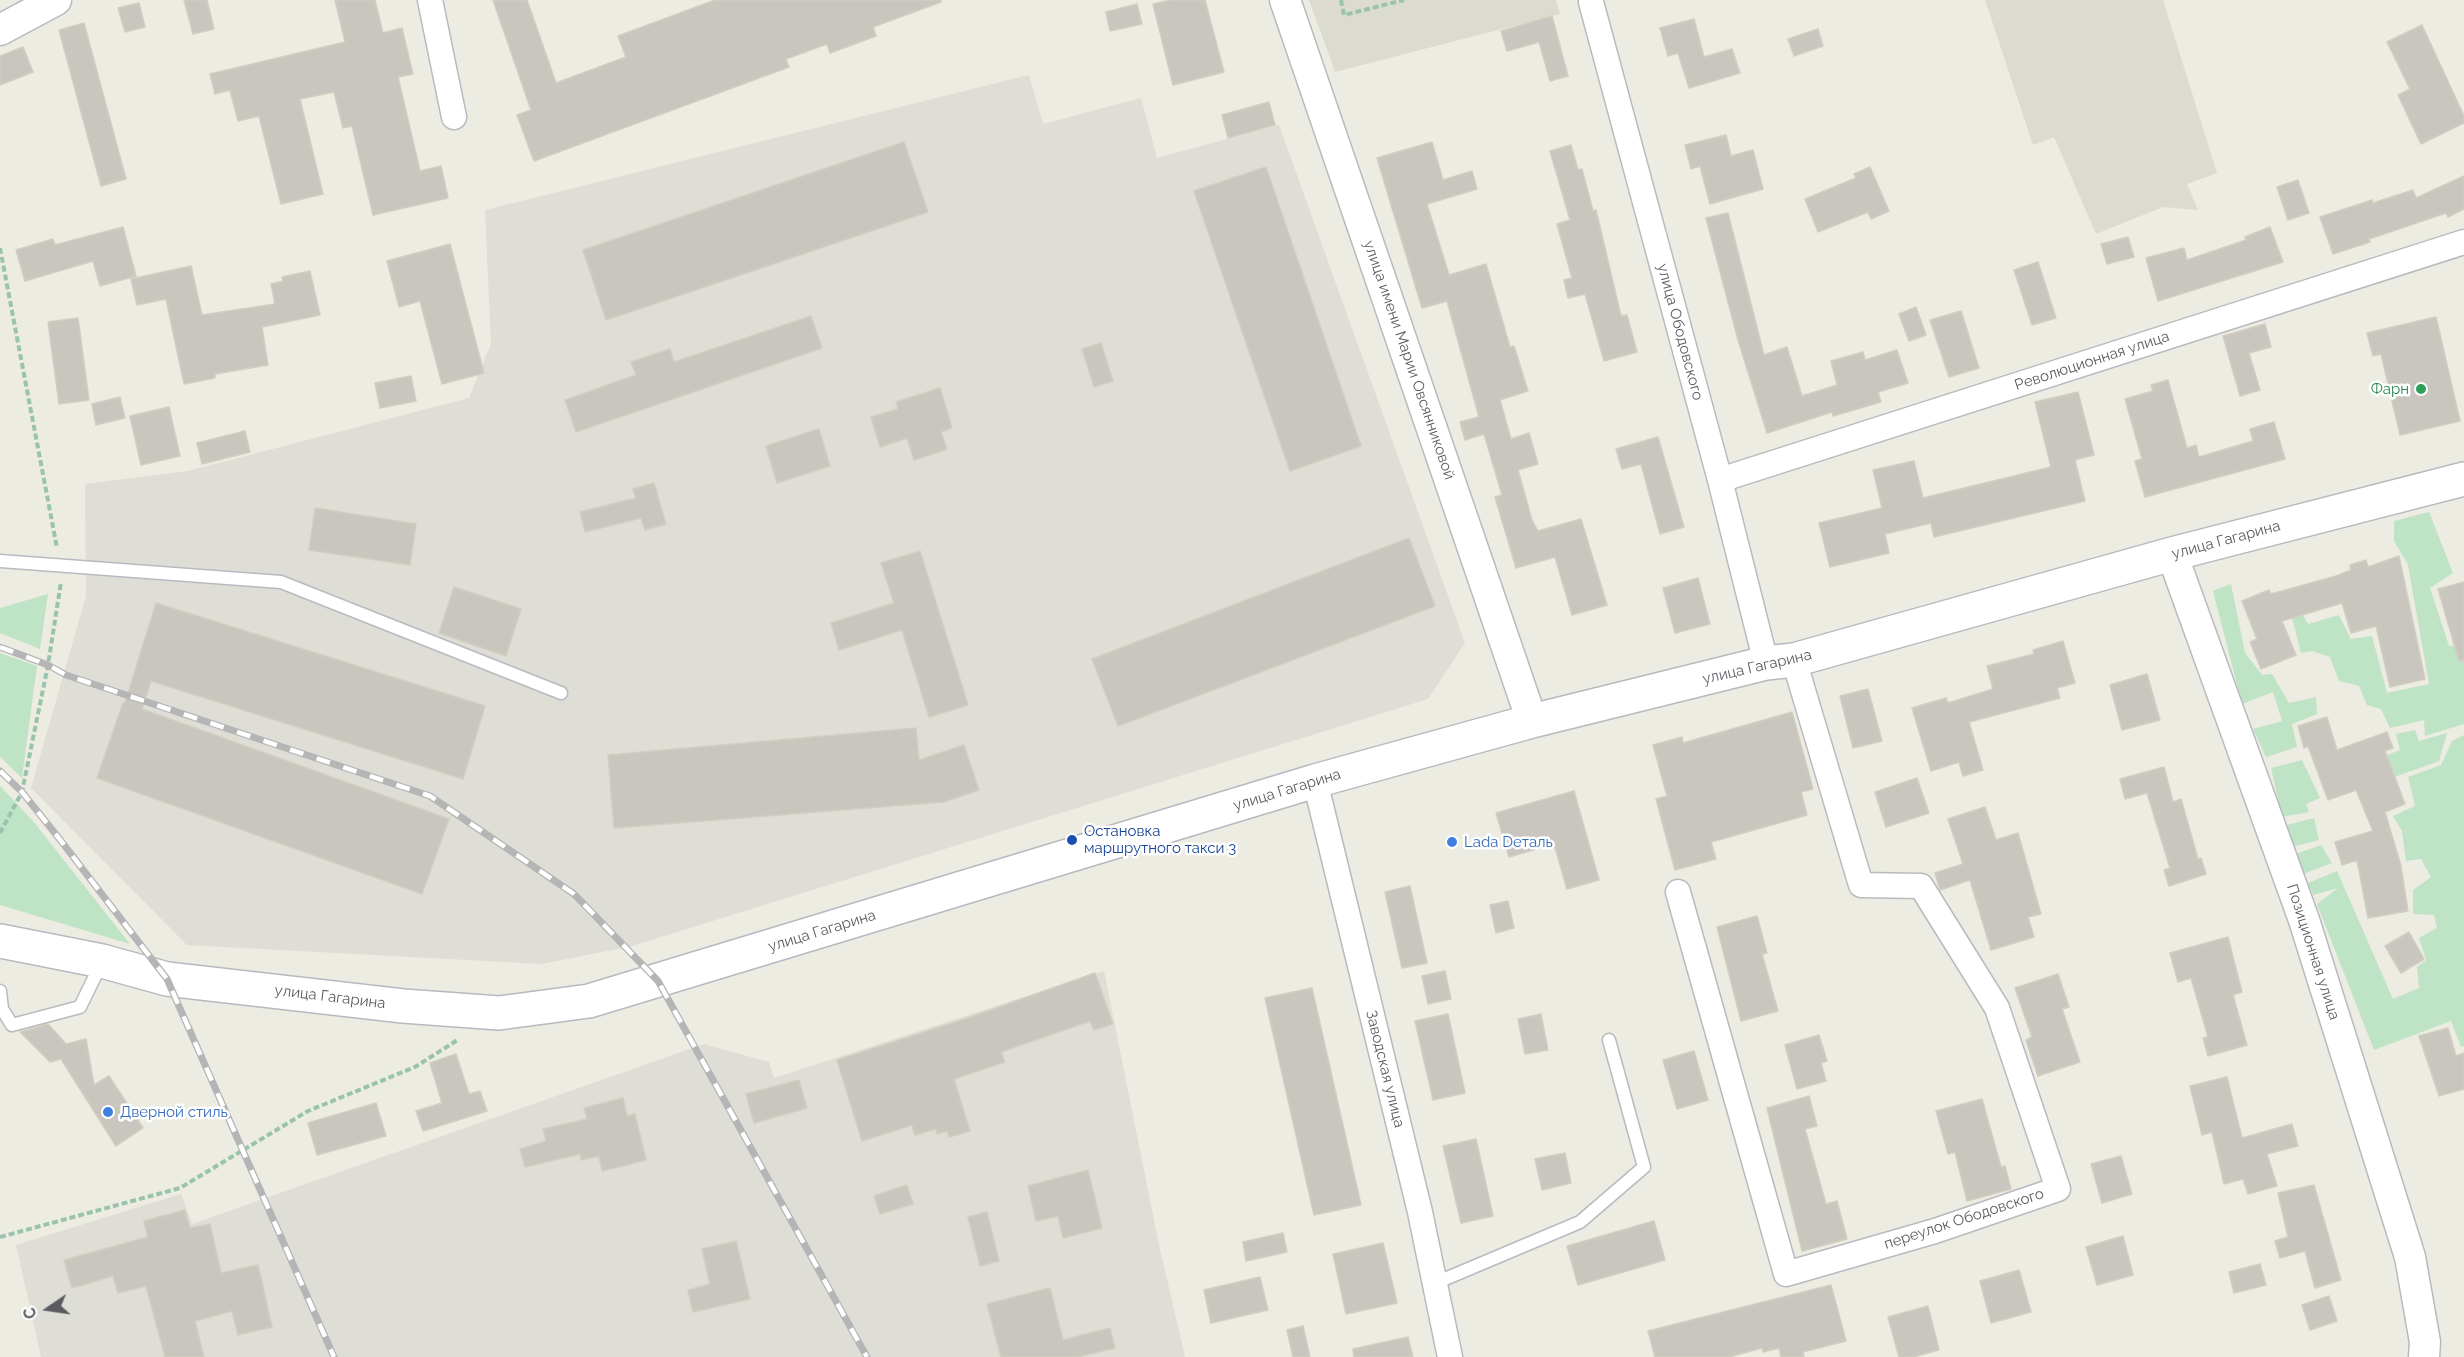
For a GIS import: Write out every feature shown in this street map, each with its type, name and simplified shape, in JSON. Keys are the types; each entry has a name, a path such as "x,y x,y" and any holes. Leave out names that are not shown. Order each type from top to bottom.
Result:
{"main road":[{"name":"улица Гагарина","path":"0,941 102,961 167,979 403,1006 499,1013 589,1001 1315,781 1532,721 1780,662 2172,554 2464,479"}],"street":[{"path":"0,30 56,0"},
{"path":"430,0 453,117"},
{"name":"улица имени Марии Овсянниковой","path":"1285,0 1532,721"},
{"name":"улица Ободовского","path":"1591,2 1720,480 1780,662"},
{"name":"Революционная улица","path":"1720,480 2464,242"},
{"name":"Позиционная улица","path":"2172,554 2304,920 2407,1245 2425,1342 2424,1357"},
{"name":"переулок Ободовского","path":"1678,892 1786,1274 1935,1231 2058,1189 1997,1008 1921,886 1861,885 1780,662"},
{"name":"Заводская улица","path":"1315,781 1420,1212 1433,1284 1450,1357"}],"lane":[{"path":"0,561 281,582 561,693"},
{"path":"0,991 2,1009 12,1025 80,1007 102,961"},
{"path":"1433,1284 1580,1222 1644,1167 1609,1040"}],"path":[{"path":"1341,0 1344,15 1385,2 1404,0"},
{"path":"0,248 61,566 61,596 22,792 0,833"},
{"path":"0,1237 180,1188 308,1111 415,1067 462,1037"}],"shaded area":[{"path":"1309,0 1556,0 1560,14 1335,72"},
{"path":"1985,0 2163,0 2217,173 2187,184 2198,210 2163,207 2096,234 2054,137 2033,145"},
{"path":"1029,75 1043,124 1141,98 1157,158 1279,125 1465,643 1428,699 632,946 542,964 187,945 31,788 86,596 85,484 188,471 469,398 491,344 485,210"},
{"path":"1104,971 1159,1245 1185,1357 41,1357 16,1245 181,1194 192,1224 704,1044 769,1062 774,1078"}],"green space":[{"path":"2429,512 2453,573 2430,588 2449,646 2464,645 2464,724 2425,736 2424,720 2390,728 2381,709 2367,705 2359,686 2339,681 2330,657 2312,651 2301,653 2289,606 2298,605 2308,624 2339,615 2351,639 2372,636 2387,693 2429,684 2408,565 2394,541 2394,521"},
{"path":"2231,584 2245,653 2262,675 2272,674 2289,703 2316,697 2317,714 2292,724 2297,747 2266,757 2253,729 2282,721 2273,692 2242,704 2213,591"},
{"path":"48,594 40,649 0,633 0,608"},
{"path":"0,653 37,666 22,778 0,757"},
{"path":"2415,730 2419,741 2447,733 2439,761 2358,790 2352,769 2400,750 2396,734"},
{"path":"2464,735 2464,1046 2461,1047 2451,1021 2374,1050 2317,904 2338,888 2313,895 2308,883 2337,871 2393,999 2419,988 2417,967 2426,960 2419,938 2437,928 2434,915 2413,914 2413,890 2431,877 2421,859 2406,861 2402,831 2393,816 2415,806 2408,777 2441,765 2452,741"},
{"path":"2302,760 2320,798 2306,804 2309,812 2282,817 2271,768"},
{"path":"0,786 33,821 130,944 0,905"},
{"path":"2314,818 2319,840 2291,847 2287,825"},
{"path":"2321,845 2332,863 2303,874 2296,854"}],"building":[{"path":"184,0 207,0 214,29 193,34"},
{"path":"335,0 375,0 383,33 402,28 413,74 398,77 420,171 441,166 448,198 373,215 352,126 343,128 334,92 300,99 323,194 281,204 259,116 238,121 230,90 215,94 210,74 345,42"},
{"path":"493,0 527,0 556,83 626,57 618,36 715,0 941,0 941,2 873,27 876,36 830,53 827,44 786,59 789,67 534,161 517,115 531,110"},
{"path":"1171,0 1205,0 1224,72 1173,85 1153,4"},
{"path":"139,3 145,27 125,32 118,8"},
{"path":"1137,4 1142,24 1110,31 1106,12"},
{"path":"1552,16 1568,76 1550,81 1539,42 1507,51 1501,31"},
{"path":"1694,19 1704,57 1732,49 1740,73 1689,88 1678,53 1668,56 1660,28"},
{"path":"84,23 126,179 101,186 59,30"},
{"path":"2422,25 2464,116 2464,123 2421,144 2398,95 2410,89 2387,42"},
{"path":"1818,29 1823,46 1794,56 1788,39"},
{"path":"23,47 33,72 0,85 0,56"},
{"path":"1269,102 1275,125 1228,138 1222,115"},
{"path":"1726,135 1731,156 1753,150 1763,189 1710,204 1700,166 1691,169 1685,145"},
{"path":"904,142 928,212 606,320 583,250"},
{"path":"1432,142 1443,180 1472,171 1477,189 1427,204 1449,275 1486,264 1510,347 1514,346 1528,391 1500,400 1511,439 1529,433 1538,464 1518,470 1532,520 1538,531 1581,519 1607,605 1572,615 1555,557 1516,568 1495,497 1502,495 1484,434 1465,440 1460,422 1479,417 1447,301 1422,308 1377,158"},
{"path":"1571,145 1578,170 1582,169 1593,211 1596,210 1621,316 1627,315 1637,352 1604,361 1585,294 1568,298 1564,280 1572,278 1557,224 1570,220 1550,151"},
{"path":"1266,167 1361,446 1290,471 1194,191"},
{"path":"1870,167 1889,211 1871,219 1868,212 1818,232 1805,199 1856,178 1854,174"},
{"path":"2464,176 2464,209 2448,217 2446,213 2369,239 2370,242 2333,254 2320,217 2372,200 2373,203 2413,190 2416,198"},
{"path":"2298,180 2309,213 2288,220 2277,187"},
{"path":"1728,213 1764,355 1787,347 1802,396 1837,385 1831,361 1863,352 1865,360 1897,350 1908,383 1878,392 1881,402 1833,416 1832,412 1767,433 1738,340 1706,218"},
{"path":"123,227 136,276 100,286 93,261 25,281 16,250 53,239 55,245"},
{"path":"2270,227 2283,262 2158,301 2146,258 2184,248 2187,260 2246,240 2245,237"},
{"path":"2128,237 2134,257 2107,264 2101,244"},
{"path":"450,244 484,373 442,384 420,301 399,307 387,261"},
{"path":"2038,262 2056,318 2032,325 2014,270"},
{"path":"191,266 202,315 275,304 271,284 283,281 282,277 310,271 320,315 262,327 268,365 215,374 215,378 184,384 166,299 137,305 131,279"},
{"path":"1916,307 1926,335 1909,341 1899,314"},
{"path":"1961,311 1979,368 1949,377 1930,320"},
{"path":"811,316 822,348 576,432 565,400 636,375 631,362 670,349 674,362"},
{"name":"Фарн","path":"2436,317 2460,421 2400,435 2381,354 2373,356 2367,333"},
{"path":"78,318 89,400 59,404 48,322"},
{"path":"2265,324 2271,347 2249,353 2260,390 2240,396 2223,336"},
{"path":"1101,343 1113,381 1094,387 1082,349"},
{"path":"411,376 416,401 380,408 375,383"},
{"path":"2168,380 2187,448 2196,445 2199,457 2253,441 2250,429 2274,422 2285,459 2145,497 2135,461 2142,459 2125,399 2153,391 2151,385"},
{"path":"940,388 952,428 941,432 947,449 914,460 907,438 880,447 871,417 898,409 896,402"},
{"path":"2078,392 2094,455 2075,460 2085,501 1934,537 1931,523 1885,534 1889,553 1830,567 1819,523 1882,508 1873,470 1914,461 1923,498 2051,467 2035,402"},
{"path":"120,397 125,418 96,425 92,404"},
{"path":"169,407 180,456 141,465 130,416"},
{"path":"819,429 830,466 777,483 766,446"},
{"path":"245,431 250,452 202,464 197,443"},
{"path":"1658,437 1684,527 1660,534 1641,464 1622,469 1616,449"},
{"path":"654,483 666,524 645,530 641,518 585,532 580,512 636,498 633,489"},
{"path":"315,508 416,524 410,565 309,550"},
{"path":"1409,538 1435,606 1118,726 1092,659"},
{"path":"920,551 968,705 929,717 902,630 839,650 831,623 894,603 881,563"},
{"path":"2399,556 2425,679 2390,687 2376,626 2351,633 2342,603 2282,621 2296,655 2261,669 2250,642 2257,639 2242,601 2269,590 2271,594 2336,576 2351,570 2350,565 2366,560 2368,567"},
{"path":"1698,578 1710,624 1675,633 1663,588"},
{"path":"2464,582 2464,660 2459,661 2438,589"},
{"path":"454,587 521,609 506,656 439,633"},
{"path":"156,603 485,706 463,779 151,681 142,709 449,819 422,894 97,778 123,703 125,703"},
{"path":"2063,641 2075,683 2057,688 2060,698 1969,722 1983,770 1963,776 1959,762 1931,771 1912,708 1946,698 1948,703 1993,689 1987,666 2034,654 2033,650"},
{"path":"2147,674 2160,720 2122,730 2110,685"},
{"path":"1868,689 1882,741 1853,748 1840,696"},
{"path":"1792,712 1813,789 1801,792 1807,815 1711,842 1716,859 1675,870 1656,799 1667,796 1653,745 1682,737 1683,743"},
{"path":"2327,717 2337,750 2387,732 2393,748 2385,751 2405,804 2385,812 2401,866 2408,911 2368,918 2357,860 2342,865 2335,842 2373,831 2356,790 2328,800 2308,746 2304,748 2298,726"},
{"path":"916,728 919,760 964,745 979,790 943,802 614,828 608,755"},
{"path":"2164,767 2173,802 2181,799 2198,859 2201,858 2206,874 2169,886 2164,870 2170,868 2147,793 2125,799 2120,779"},
{"path":"1917,778 1929,813 1886,827 1875,792"},
{"path":"1574,791 1599,880 1567,889 1554,844 1509,857 1496,813"},
{"path":"1985,807 1996,840 2018,833 2041,914 2028,917 2034,937 1991,950 1970,880 1940,890 1935,873 1963,864 1948,819"},
{"path":"1410,886 1427,963 1402,968 1385,892"},
{"path":"1508,901 1514,928 1496,933 1490,905"},
{"path":"1757,916 1767,953 1762,954 1778,1011 1741,1021 1717,927"},
{"path":"2409,932 2424,959 2401,973 2385,946"},
{"path":"2228,937 2242,992 2233,995 2247,1045 2208,1056 2203,1038 2208,1037 2191,978 2178,982 2170,953"},
{"path":"1445,971 1451,999 1428,1004 1422,976"},
{"path":"1095,973 1113,1024 1094,1030 1090,1021 1001,1052 1005,1062 954,1079 970,1131 949,1137 947,1131 937,1134 936,1129 915,1135 912,1125 862,1141 837,1060 968,1018"},
{"path":"2058,974 2069,1007 2062,1009 2080,1062 2038,1076 2026,1040 2032,1037 2015,988"},
{"path":"1312,988 1361,1205 1314,1215 1265,998"},
{"path":"1448,1014 1465,1093 1433,1100 1415,1021"},
{"path":"1541,1014 1548,1050 1525,1054 1518,1019"},
{"path":"48,1024 66,1044 86,1039 94,1085 109,1076 143,1128 116,1146 61,1059 50,1062 20,1032"},
{"path":"2448,1028 2456,1056 2464,1053 2464,1089 2439,1096 2419,1036"},
{"path":"1819,1035 1827,1061 1821,1063 1826,1081 1797,1089 1785,1045"},
{"path":"1694,1051 1708,1100 1677,1109 1663,1060"},
{"path":"456,1054 469,1094 480,1091 487,1111 423,1131 416,1111 442,1103 430,1063"},
{"path":"2227,1077 2242,1138 2292,1124 2298,1146 2267,1154 2277,1186 2248,1194 2243,1179 2224,1184 2212,1132 2202,1135 2190,1086"},
{"path":"799,1080 807,1108 754,1123 746,1094"},
{"path":"1809,1096 1817,1126 1805,1129 1826,1204 1837,1201 1847,1239 1802,1251 1767,1108"},
{"path":"623,1098 627,1116 635,1114 646,1160 602,1171 599,1156 581,1160 580,1154 525,1167 520,1149 546,1141 543,1129 587,1119 584,1108"},
{"path":"1982,1099 2001,1167 2005,1166 2011,1189 1967,1201 1955,1152 1948,1154 1936,1111"},
{"path":"376,1103 386,1136 317,1155 308,1123"},
{"path":"1476,1139 1493,1216 1461,1223 1443,1146"},
{"path":"1565,1153 1571,1183 1542,1190 1535,1159"},
{"path":"2121,1156 2132,1194 2102,1203 2091,1164"},
{"path":"1088,1170 1102,1228 1063,1238 1058,1216 1036,1221 1028,1186"},
{"path":"907,1185 913,1204 880,1214 874,1196"},
{"path":"2314,1185 2341,1280 2315,1288 2305,1251 2280,1258 2275,1241 2288,1237 2278,1193"},
{"path":"185,1210 190,1228 210,1224 221,1273 258,1265 272,1327 238,1335 232,1311 195,1321 204,1357 165,1357 146,1286 118,1293 113,1276 72,1288 64,1260 148,1237 144,1221"},
{"path":"987,1212 999,1261 980,1266 968,1217"},
{"path":"1654,1221 1665,1260 1578,1285 1567,1246"},
{"path":"1283,1233 1287,1252 1246,1261 1243,1242"},
{"path":"2123,1236 2133,1275 2097,1285 2086,1247"},
{"path":"736,1241 750,1299 693,1312 688,1290 710,1284 702,1249"},
{"path":"1383,1243 1397,1303 1346,1314 1333,1254"},
{"path":"2260,1264 2266,1285 2234,1293 2229,1272"},
{"path":"2019,1270 2031,1312 1991,1323 1980,1281"},
{"path":"1260,1277 1268,1310 1211,1323 1204,1290"},
{"path":"1831,1285 1846,1341 1803,1352 1804,1357 1781,1357 1779,1348 1763,1352 1762,1348 1729,1357 1655,1357 1648,1331"},
{"path":"1050,1288 1063,1340 1110,1328 1115,1348 1077,1357 1001,1357 987,1304"},
{"path":"2329,1296 2337,1321 2310,1330 2302,1305"},
{"path":"1928,1306 1939,1350 1913,1357 1899,1357 1888,1317"},
{"path":"1303,1326 1310,1357 1293,1357 1287,1330"},
{"path":"1408,1337 1413,1357 1354,1357 1353,1349"}],"railway":[{"path":"0,647 48,665 66,675 430,796 574,894 658,981 867,1357"},
{"path":"0,771 22,792 167,979 334,1357"}],"place":[{"name":"Фарн","path":"2421,389"},
{"name":"Остановка маршрутного такси 3","path":"1072,840"},
{"name":"Lada Dеталь","path":"1452,842"},
{"name":"Дверной стиль","path":"108,1112"}]}
